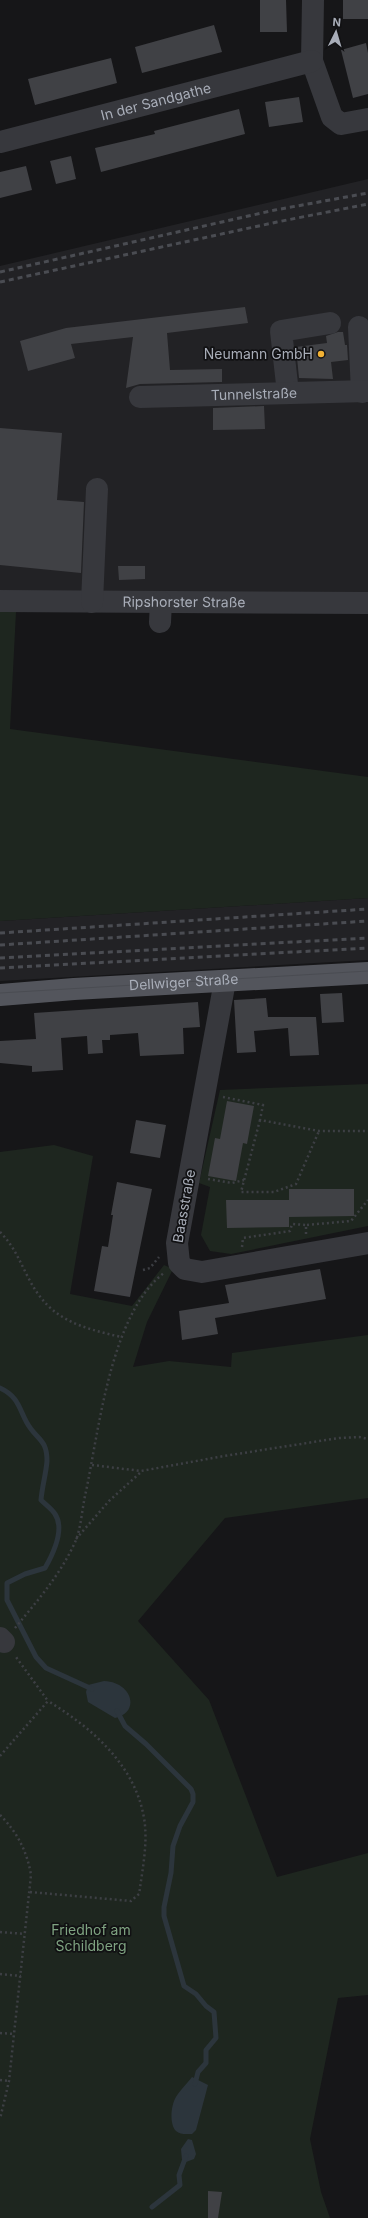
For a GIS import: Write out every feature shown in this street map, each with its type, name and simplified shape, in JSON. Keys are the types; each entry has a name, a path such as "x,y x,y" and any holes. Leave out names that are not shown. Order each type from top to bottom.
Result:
{"main road":[{"name":"Dellwiger Straße","path":"0,995 74,989 368,973"}],"street":[{"path":"313,0 312,61 334,120 341,124 347,124 368,119"},
{"name":"In der Sandgathe","path":"0,142 312,61"},
{"path":"288,393 280,331 330,323"},
{"path":"359,327 365,391"},
{"name":"Tunnelstraße","path":"140,397 365,391"},
{"path":"92,602 97,489"},
{"name":"Ripshorster Straße","path":"0,601 92,602 161,612 368,603"},
{"name":"Baasstraße","path":"225,981 177,1243 179,1263 185,1269 202,1272 368,1243"}],"path":[{"path":"204,1094 263,1105 240,1192 274,1192 296,1184 319,1131"},
{"path":"260,1120 319,1131 368,1131"},
{"path":"189,1177 232,1183 244,1180"},
{"path":"242,1244 243,1238 290,1231 292,1224 306,1225 351,1221 368,1200"},
{"path":"306,1225 306,1232"},
{"path":"0,1232 19,1256 29,1280 44,1303 77,1326 121,1337"},
{"path":"76,1539 104,1406 121,1337 138,1303 161,1275 179,1263"},
{"path":"92,1465 141,1471 339,1438 360,1437 368,1439"},
{"path":"30,1892 131,1901 139,1894 146,1840 144,1818 139,1798 122,1764 108,1748 70,1714 48,1701 7,1635 22,1620 56,1576 76,1539 109,1501 141,1471"},
{"path":"0,1756 48,1701"},
{"path":"0,1816 23,1845 29,1860 30,1892 10,2081 0,2119"},
{"path":"0,1932 25,1934"},
{"path":"0,1974 21,1976"},
{"path":"0,2033 15,2034"},
{"path":"0,2080 10,2081"}],"shaded area":[{"path":"368,179 368,599 0,596 0,266"},
{"path":"368,898 368,960 0,981 0,921"},
{"path":"104,1681 121,1686 127,1692 130,1698 130,1704 128,1710 123,1715 115,1718 88,1702 86,1692 88,1685"},
{"path":"192,2077 208,2085 196,2130 192,2134 182,2134 176,2131 172,2124 172,2109 174,2100 179,2092"},
{"path":"188,2139 192,2140 196,2154 194,2159 186,2162 182,2160 181,2149"}],"green space":[{"path":"0,611 16,612 10,729 368,777 368,898 0,921"},
{"path":"368,1084 368,1226 231,1254 210,1251 201,1235 210,1187 199,1183 220,1090"},
{"name":"Friedhof am Schildberg","path":"54,1145 93,1156 70,1294 132,1306 164,1265 173,1269 147,1322 133,1367 169,1361 231,1367 232,1353 368,1335 368,1498 225,1518 138,1621 209,1700 277,1877 368,1853 368,1995 338,1998 310,2139 321,2192 330,2218 0,2218 0,1152"}],"building":[{"path":"260,0 286,0 287,32 260,32"},
{"path":"343,0 368,0 368,19 343,19"},
{"path":"214,25 222,52 142,73 135,47"},
{"path":"366,43 368,53 368,94 353,98 341,50"},
{"path":"111,58 117,83 35,105 28,79"},
{"path":"299,97 303,122 269,127 265,102"},
{"path":"239,109 245,134 101,172 95,148 155,134 154,131"},
{"path":"71,156 76,179 56,184 50,161"},
{"path":"26,166 32,190 0,198 0,172"},
{"path":"245,307 248,323 167,333 170,370 222,369 222,382 140,384 126,388 133,337 71,344 75,358 28,371 20,341 66,328"},
{"name":"Neumann GmbH","path":"343,332 345,345 347,345 348,360 331,362 333,379 299,378 296,347 327,343 326,336"},
{"path":"264,406 265,429 213,430 213,408"},
{"path":"0,428 62,433 57,500 84,502 81,573 0,565"},
{"path":"118,566 145,566 145,579 119,580"},
{"path":"342,993 344,1022 322,1023 320,994"},
{"path":"266,998 268,1017 316,1017 319,1055 290,1056 288,1028 254,1031 256,1052 237,1053 234,1000"},
{"path":"198,1002 200,1027 183,1028 184,1054 140,1056 138,1033 110,1035 110,1040 102,1040 103,1053 88,1054 87,1036 61,1038 63,1070 32,1072 32,1066 0,1063 0,1041 36,1039 34,1013"},
{"path":"227,1101 254,1106 247,1144 243,1143 236,1181 208,1176 215,1138 220,1139"},
{"path":"136,1120 166,1125 160,1158 130,1153"},
{"path":"117,1182 152,1189 130,1297 94,1291 102,1246 108,1247 113,1215 111,1215"},
{"path":"289,1189 354,1189 354,1216 289,1217 289,1227 227,1228 226,1200 289,1200"},
{"path":"320,1269 326,1299 215,1318 218,1334 182,1340 179,1311 229,1303 225,1285"},
{"path":"208,2191 222,2192 218,2218 208,2218"}],"waterway":[{"path":"0,1388 7,1392 16,1401 27,1423 42,1442 46,1450 47,1461 41,1500 55,1514 59,1527 57,1541 45,1568 25,1574 7,1583 7,1600 36,1657 46,1668 92,1689"},
{"path":"117,1711 125,1726 146,1744 191,1789 193,1794 193,1802 180,1826 173,1846 171,1873 164,1907 164,1916 184,1986 196,1994 206,2006 214,2012 216,2038 206,2050 206,2063 198,2072 195,2084"},
{"path":"152,2207 180,2185 179,2175 186,2156"}],"tram line":[{"path":"0,993 368,971"}],"railway":[{"path":"0,272 275,210 368,193"},
{"path":"0,282 277,222 368,204"},
{"path":"0,933 368,909"},
{"path":"0,945 368,921"},
{"path":"0,958 368,938"},
{"path":"0,968 368,948"}],"place":[{"name":"Neumann GmbH","path":"321,354"}]}
